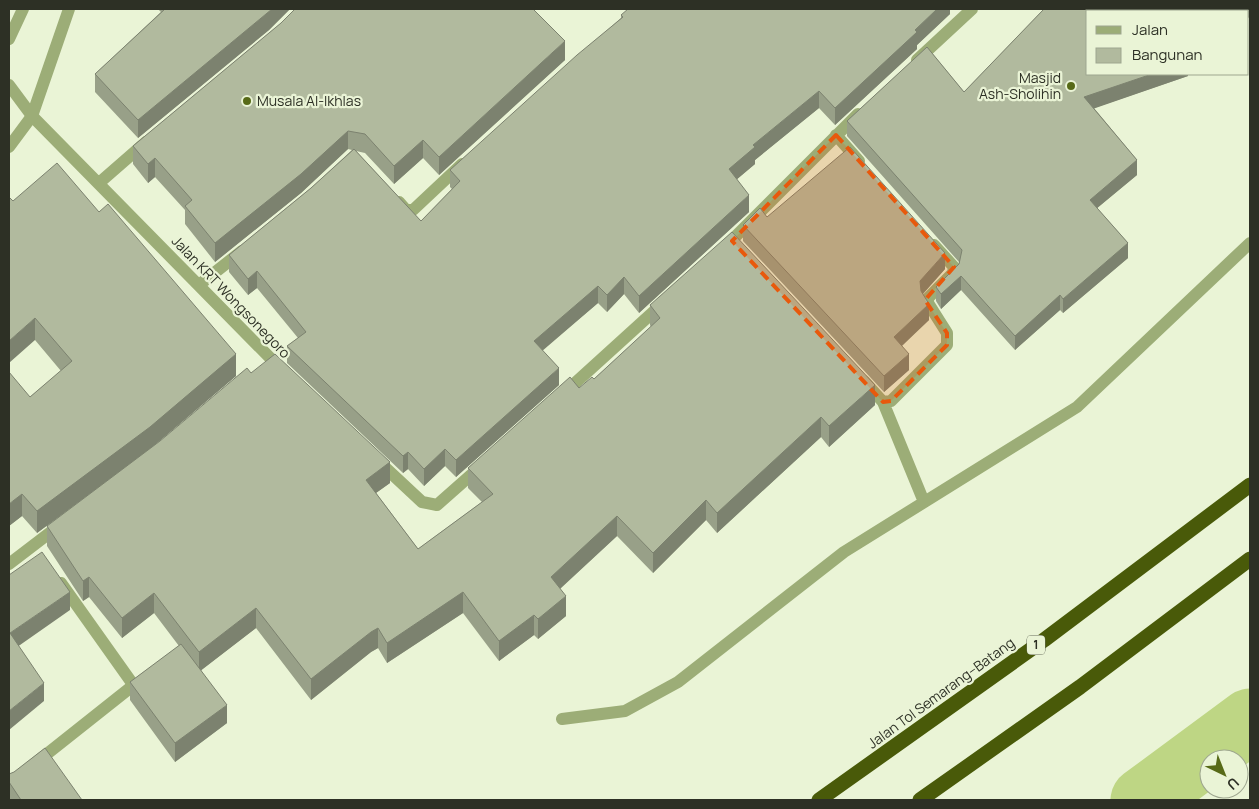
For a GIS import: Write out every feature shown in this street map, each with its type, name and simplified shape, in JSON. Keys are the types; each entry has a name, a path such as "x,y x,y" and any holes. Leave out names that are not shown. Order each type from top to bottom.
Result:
{"highway":[{"name":"Jalan Tol Semarang–Batang","path":"819,800 1044,640 1250,486"},
{"path":"920,800 1080,687 1250,559"}],"street":[{"path":"9,39 23,9"},
{"path":"9,146 32,116 69,9"},
{"path":"908,68 972,9"},
{"name":"Jalan KRT Wongsonegoro","path":"9,85 32,116 198,285 266,361 291,379"},
{"path":"718,254 735,244 836,135 865,108"},
{"path":"99,183 154,135"},
{"path":"836,135 869,172"},
{"path":"389,191 406,210 413,210 469,158"},
{"path":"883,402 890,401 947,345 947,333 928,303 928,298 953,274 954,267 927,238"},
{"path":"198,285 252,242"},
{"path":"562,719 625,711 678,682 844,552 1077,407 1250,243"},
{"path":"555,402 668,299"},
{"path":"857,374 883,402 924,502"},
{"path":"371,454 422,502 428,505 437,505 489,460"},
{"path":"9,564 36,548 71,516"},
{"path":"9,784 130,688 132,683 56,576"}],"highlighted area":[{"path":"836,135 954,267 925,300 947,333 947,345 891,401 883,402 732,241"}],"building":[{"path":"165,9 272,9 138,120 95,74"},
{"path":"295,9 533,9 565,41 439,157 423,140 394,166 365,134 348,131 301,174 215,243 185,206 192,200 155,158 148,164 133,146 281,23"},
{"path":"628,9 937,9 915,30 917,32 835,108 819,91 753,145 755,147 729,169 749,195 639,296 624,277 607,295 598,286 534,341 559,368 456,460 445,449 424,469 408,452 403,456 287,346 306,332 257,271 248,279 229,255 311,188 354,149 421,221 460,181 450,170 577,55 623,17 621,15"},
{"path":"1044,9 1190,9 1086,10 1086,75 1149,75 1084,97 1137,160 1090,200 1128,243 1063,299 1060,295 1015,336 961,276 941,294 936,287 959,264 962,250 847,121 927,47 964,92"},
{"path":"850,147 945,253 920,281 921,291 929,304 894,337 909,354 884,376 743,225 760,208 767,217"},
{"path":"57,163 99,212 108,204 236,354 150,427 37,511 22,494 9,504 9,372 30,397 72,361 35,318 9,341 9,197 13,201"},
{"path":"732,232 875,385 829,426 821,417 717,513 706,500 653,553 617,516 551,577 566,596 538,619 534,615 499,641 463,592 387,643 378,628 371,632 311,679 256,608 199,652 154,593 122,618 89,577 83,581 47,526 160,441 247,368 251,373 275,354 390,462 366,480 418,549 493,494 468,468 570,377 579,388 592,377 594,379 660,318 650,305"},
{"path":"42,552 70,592 10,633 44,683 9,711 9,575"},
{"path":"181,644 227,705 175,743 130,682"},
{"path":"45,748 82,800 21,800 9,782 9,774"}],"waterway":[{"path":"1143,800 1250,721"}],"place":[{"name":"Masjid Ash-Sholihin","path":"1071,86"},
{"name":"Musala Al-Ikhlas","path":"247,101"}]}
